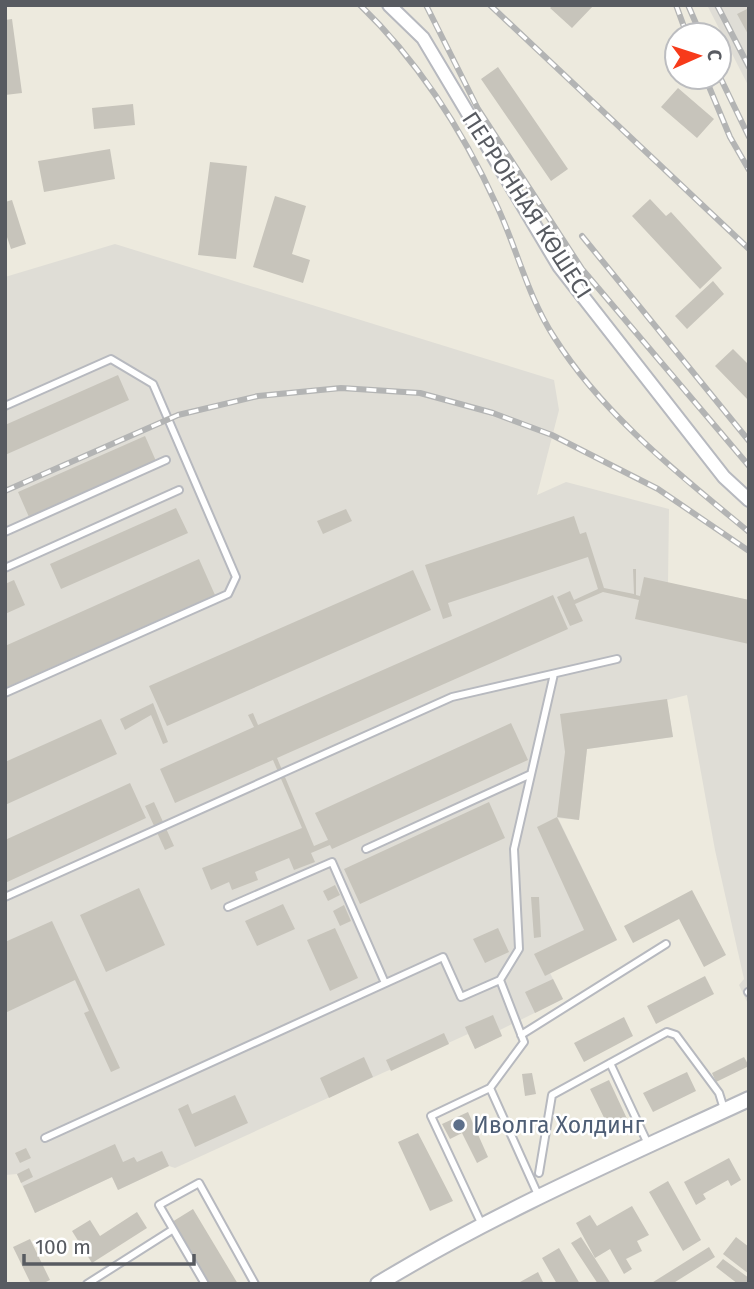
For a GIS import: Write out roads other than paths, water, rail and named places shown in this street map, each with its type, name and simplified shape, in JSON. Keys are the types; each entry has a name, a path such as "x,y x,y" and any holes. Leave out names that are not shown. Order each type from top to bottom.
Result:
{"street":[{"name":"ПЕРРОННАЯ КӨШЕСІ","path":"389,5 423,38 559,266 724,477 749,500"},
{"path":"378,1284 482,1225 538,1197 749,1099"}],"lane":[{"path":"5,407 111,359 153,384 236,577 228,594 5,693"},
{"path":"5,532 166,460"},
{"path":"5,568 179,490"},
{"path":"5,897 452,697 617,659"},
{"path":"46,1138 443,957 461,997 500,980 519,948 514,849 554,674"},
{"path":"366,849 531,774"},
{"path":"228,907 332,862 384,983"},
{"path":"521,1035 666,944"},
{"path":"482,1225 431,1116 490,1088 524,1042 500,980"},
{"path":"539,1173 552,1094 667,1032 676,1035 719,1093 724,1111"},
{"path":"610,1063 649,1146"},
{"path":"490,1088 538,1197"},
{"path":"205,1284 159,1205 199,1183 255,1284"},
{"path":"87,1284 172,1230"}],"railway":[{"path":"360,5 402,50 454,124 497,206 537,306 574,365 595,392 644,442 749,532"},
{"path":"426,5 478,109 582,269 749,466"},
{"path":"490,5 749,249"},
{"path":"676,5 682,21"},
{"path":"688,5 695,21"},
{"path":"717,5 749,67"},
{"path":"711,91 730,137 749,170"},
{"path":"727,91 749,137"},
{"path":"582,236 749,441"},
{"path":"5,491 178,415 258,396 341,388 420,393 493,413 552,435 658,489 749,551"}],"place":[{"name":"Иволга Холдинг","path":"459,1125"}]}
